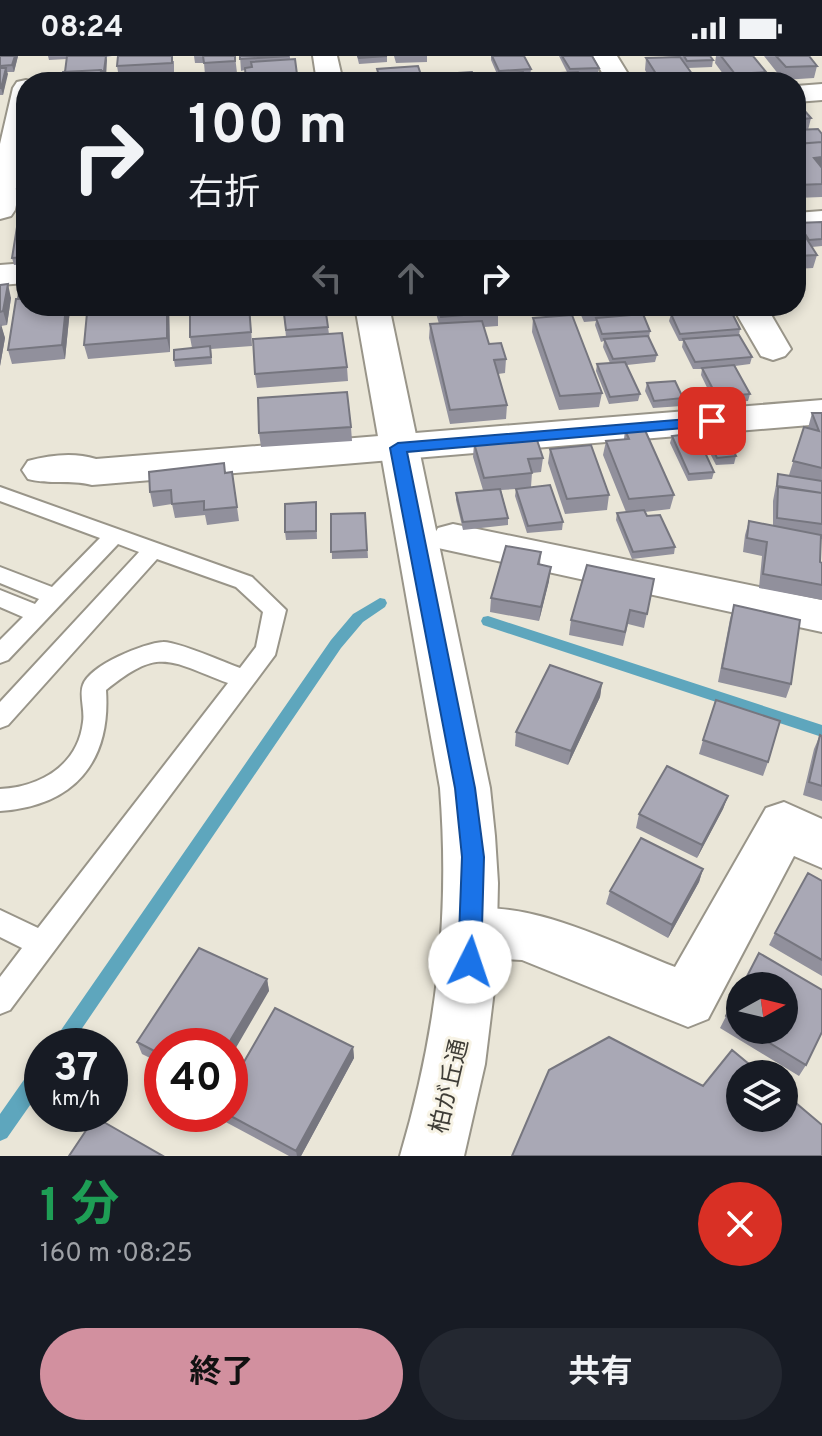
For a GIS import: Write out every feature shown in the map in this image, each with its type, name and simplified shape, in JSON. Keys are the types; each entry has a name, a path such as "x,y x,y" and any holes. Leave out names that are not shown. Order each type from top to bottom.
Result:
{"street":[{"path":"0,210 16,154"},
{"name":"柏が丘通","path":"374,316 465,788 473,857 473,932 464,1021 448,1102 432,1156"},
{"path":"755,316 773,349"},
{"path":"42,470 80,467 92,472 822,412"},
{"path":"453,538 822,616"},
{"path":"473,932 523,935 688,999 784,824 822,845"}],"lane":[{"path":"0,494 244,582 275,610 267,649 0,1000"},
{"path":"0,654 10,633 38,614 115,535"},
{"path":"0,718 154,549"},
{"path":"0,575 55,597"},
{"path":"0,598 38,614"},
{"path":"0,800 14,800 57,786 86,757 96,723 94,686 123,663 165,650 244,679"},
{"path":"0,923 42,944"}],"building":[{"path":"0,56 15,56 12,65 0,66"},
{"path":"67,56 106,56 104,71 65,72"},
{"path":"118,56 172,56 172,63 117,66"},
{"path":"203,56 235,56 235,61 204,63"},
{"path":"240,56 289,56 240,59"},
{"path":"492,56 524,56 531,69 499,71"},
{"path":"562,56 592,56 599,68 570,69"},
{"path":"684,56 710,56 713,60 687,61"},
{"path":"721,56 753,56 766,72 733,72"},
{"path":"776,56 809,56 817,66 786,67"},
{"path":"680,57 691,72 655,72 646,58"},
{"path":"295,59 297,72 245,72 245,68 252,67 251,62"},
{"path":"418,66 420,72 378,72 377,69"},
{"path":"0,68 6,68 1,88 0,88"},
{"path":"818,129 822,142 806,143 806,130"},
{"path":"822,142 822,157 814,158 822,168 822,184 806,185 806,143"},
{"path":"822,222 822,239 809,240 806,223"},
{"path":"16,233 16,258 12,258"},
{"path":"806,238 817,255 806,256"},
{"path":"8,284 3,311 0,312 0,285"},
{"path":"16,299 16,316 65,316 62,345 8,350"},
{"path":"87,316 167,316 167,338 84,345"},
{"path":"190,316 250,316 251,332 190,337"},
{"path":"284,316 326,316 328,327 286,330"},
{"path":"572,316 602,393 560,396 533,318"},
{"path":"644,316 650,331 602,334 596,318"},
{"path":"672,316 734,316 740,329 680,334"},
{"path":"482,321 489,344 501,343 506,359 494,360 507,405 450,410 430,324"},
{"path":"342,333 347,367 255,374 253,339"},
{"path":"739,335 752,357 695,362 683,339"},
{"path":"648,336 657,355 613,359 604,339"},
{"path":"210,346 211,357 174,360 174,350"},
{"path":"625,362 640,394 610,397 597,364"},
{"path":"734,365 750,394 717,397 702,368"},
{"path":"675,381 683,398 654,401 647,383"},
{"path":"347,392 351,427 259,433 258,398"},
{"path":"812,413 822,413 822,468 793,461 804,427 819,431"},
{"path":"644,428 674,495 629,499 606,441 629,439 625,430"},
{"path":"722,429 736,456 717,458 704,430"},
{"path":"696,433 714,472 689,474 672,436"},
{"path":"536,437 543,458 528,459 532,473 484,478 474,443"},
{"path":"591,445 609,495 567,499 550,449"},
{"path":"224,463 225,473 232,472 237,507 204,510 204,501 172,504 171,490 150,492 149,472"},
{"path":"778,474 822,481 822,493 777,486"},
{"path":"550,485 563,522 528,526 516,489"},
{"path":"778,487 822,493 822,524 777,518"},
{"path":"500,489 508,518 463,522 456,493"},
{"path":"316,502 316,531 285,532 285,504"},
{"path":"644,510 647,516 660,515 675,547 633,552 617,513"},
{"path":"365,513 367,550 331,552 331,514"},
{"path":"749,521 821,535 822,585 763,574 767,542 747,538"},
{"path":"506,546 541,552 538,564 551,567 541,607 491,598"},
{"path":"587,565 654,579 647,614 630,610 625,632 571,620"},
{"path":"734,605 800,620 791,684 722,668"},
{"path":"550,665 602,683 571,751 516,732"},
{"path":"716,700 780,721 768,762 703,740"},
{"path":"822,736 822,786 809,782"},
{"path":"667,766 728,796 702,845 639,814"},
{"path":"641,838 703,869 672,925 610,891"},
{"path":"808,873 822,881 822,960 775,933"},
{"path":"199,948 267,979 238,1028 146,1028"},
{"path":"759,953 791,972 749,972"},
{"path":"798,976 822,990 822,1032 806,1065 771,1044 798,1044"},
{"path":"275,1008 353,1047 296,1151 248,1125 248,1055"},
{"path":"144,1031 144,1046 137,1042"},
{"path":"609,1037 703,1086 732,1050 744,1060 726,1060 726,1132 798,1132 798,1105 822,1125 822,1156 512,1156 549,1070"},
{"path":"85,1132 121,1132 163,1156 69,1156"}],"waterway":[{"path":"71,1028 336,644 358,618 380,603"},
{"path":"488,621 822,731"},
{"path":"0,1131 24,1097"}],"route":[{"path":"470,962 473,857 465,788 398,448 712,421"}]}
